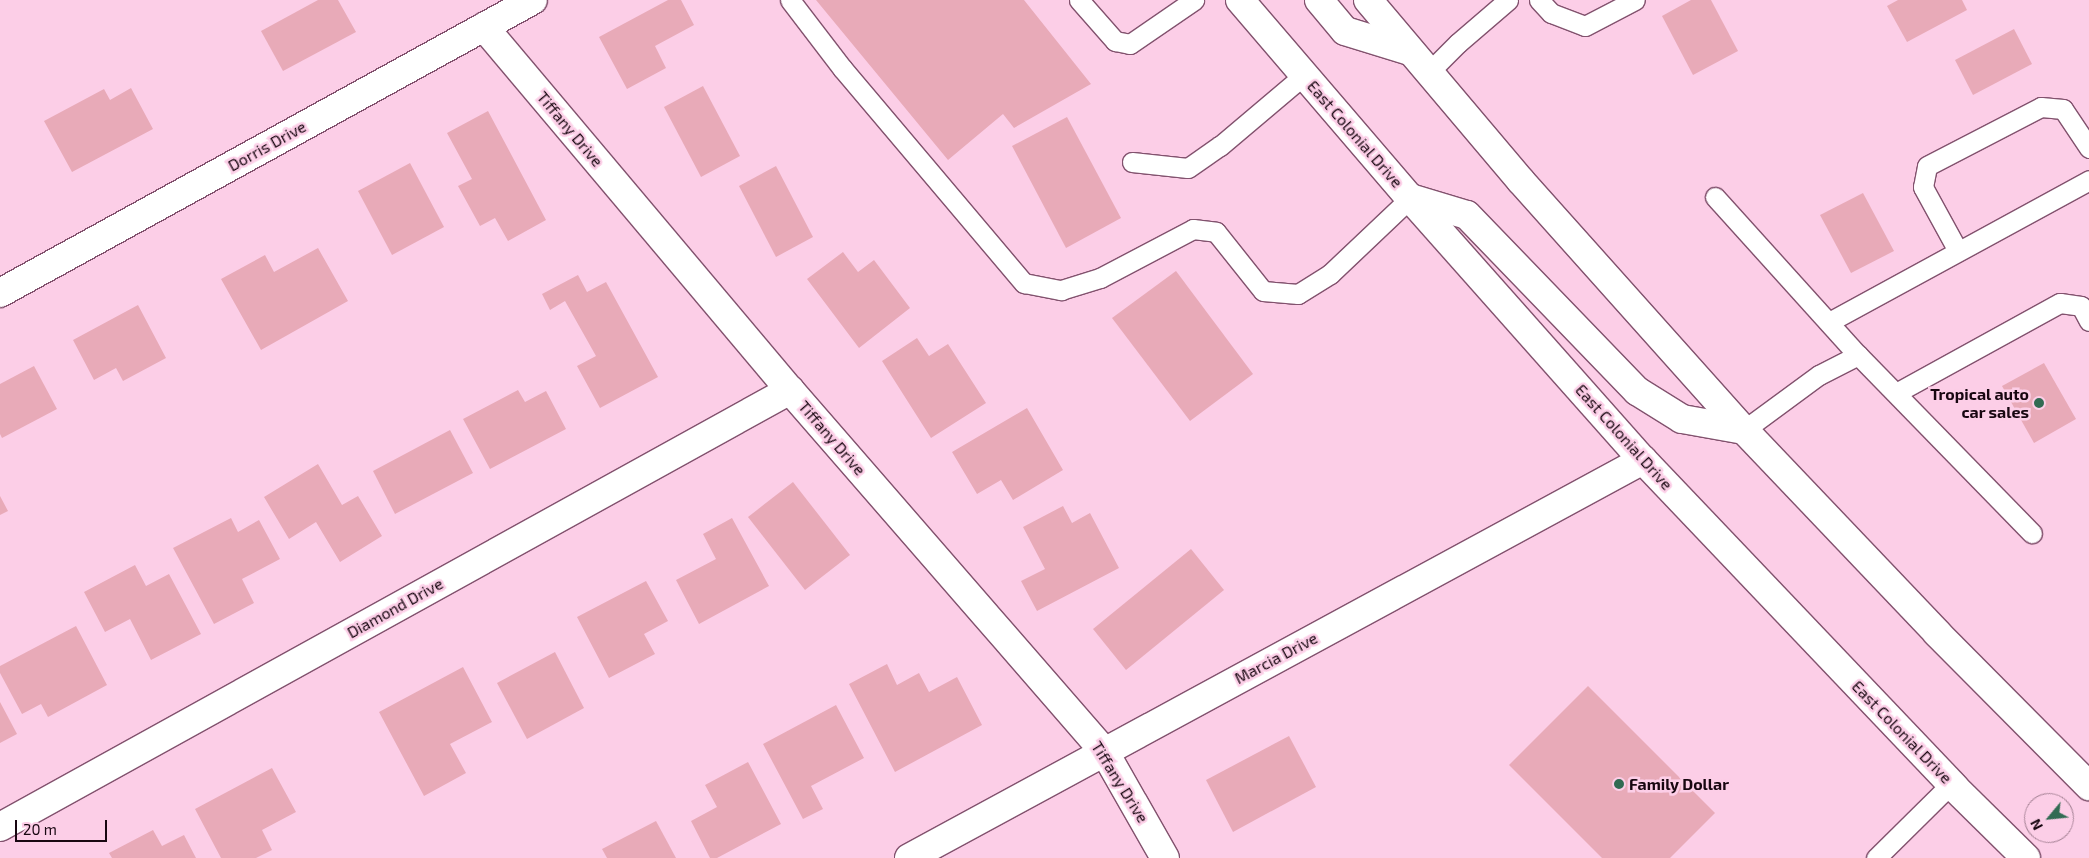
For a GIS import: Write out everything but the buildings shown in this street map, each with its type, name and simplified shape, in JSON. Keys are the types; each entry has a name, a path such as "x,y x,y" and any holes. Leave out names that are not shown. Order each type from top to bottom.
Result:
{"main road":[{"name":"Dorris Drive","path":"0,293 533,0"},
{"name":"East Colonial Drive","path":"1240,0 1410,198 1643,460 1951,784 2026,858"},
{"path":"1319,0 1345,31 1410,51"},
{"path":"1368,0 1521,182 1744,430 1937,633 2089,786"},
{"name":"Tiffany Drive","path":"484,27 790,390 1104,751 1165,858"},
{"path":"1410,198 1467,214 1637,391 1682,419 1744,430"},
{"name":"Diamond Drive","path":"0,827 790,390"},
{"name":"Marcia Drive","path":"908,858 1643,460"}],"lane":[{"path":"790,0 842,68 1024,282 1061,290 1100,278 1193,229 1216,232 1264,291 1298,294 1330,274 1410,198"},
{"path":"1079,0 1115,41 1130,44 1194,0"},
{"path":"1428,73 1458,43 1508,0"},
{"path":"1539,0 1551,13 1585,26 1635,0"},
{"path":"1132,162 1188,168 1220,146 1304,75"},
{"path":"1958,251 1923,187 1927,166 2041,107 2063,109 2089,148"},
{"path":"1829,322 2089,180"},
{"path":"1715,197 1858,354 2032,533"},
{"path":"1896,393 2060,303 2081,306 2089,321"},
{"path":"1744,430 1819,375 1858,354"},
{"path":"1876,858 1951,784"}],"place":[{"name":"Tropical auto car sales","path":"2039,403"},
{"name":"Family Dollar","path":"1619,784"}]}
